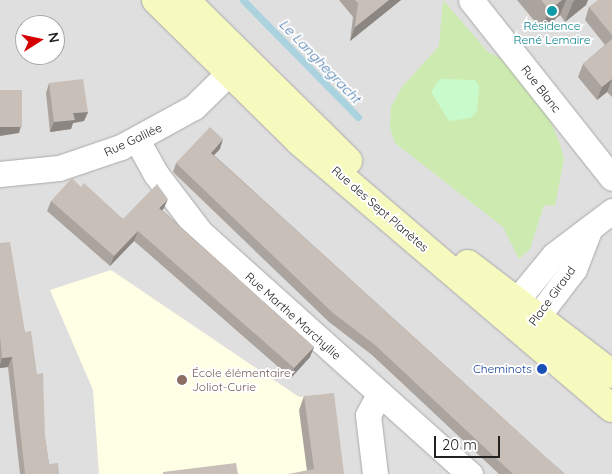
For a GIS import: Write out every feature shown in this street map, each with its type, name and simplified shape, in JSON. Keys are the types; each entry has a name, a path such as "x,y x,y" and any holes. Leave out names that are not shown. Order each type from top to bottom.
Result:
{"street":[{"name":"Rue des Sept Planètes","path":"156,0 237,66 531,326 612,408"},
{"name":"Rue des Sept Planètes","path":"185,0 237,66"},
{"name":"Rue Blanc","path":"470,0 612,178"},
{"name":"Rue Galilée","path":"0,174 75,164 137,140 194,106 237,66"},
{"name":"Rue Marthe Marchyllie","path":"137,140 156,174 200,232 470,474"},
{"name":"Place Giraud","path":"510,309 554,255 612,211"},
{"name":"Place Giraud","path":"531,326 574,269 590,228"},
{"name":"Rue des Sept Planètes","path":"531,326 612,374"},
{"path":"375,474 368,415 379,394"}],"shaded area":[{"path":"0,0 612,0 612,474 0,474"},
{"name":"École élémentaire Joliot-Curie","path":"111,270 299,397 322,394 334,474 99,474 93,390 50,290"}],"green space":[{"path":"443,0 488,52 504,60 548,116 559,141 564,159 555,206 544,205 530,249 519,259 503,227 395,143 390,128 391,107 402,87 439,46"},
{"path":"440,79 475,80 479,86 477,111 471,118 449,121 431,92"}],"building":[{"path":"355,0 389,0 355,27 358,3"},
{"path":"541,0 562,0 549,10"},
{"path":"598,0 612,0 612,35 589,7"},
{"path":"612,39 612,79 602,87 583,64"},
{"path":"83,79 88,112 73,113 75,120 54,122 49,83"},
{"path":"0,90 22,90 22,127 0,127"},
{"path":"210,127 223,139 211,153 565,474 513,474 375,345 333,313 176,163"},
{"path":"72,178 81,187 84,183 123,219 157,184 168,199 159,208 314,347 294,368 138,231 114,256 51,201"},
{"path":"10,242 25,332 31,331 37,374 43,373 45,437 49,464 58,463 59,474 25,474 12,357 2,358 0,336 0,243"},
{"path":"334,393 344,474 288,474 314,469 304,396"},
{"path":"236,463 238,474 163,474 163,472"}],"waterway":[{"name":"Le Langhegracht","path":"243,0 358,117"}],"place":[{"name":"Résidence René Lemaire","path":"552,11"},
{"name":"Cheminots","path":"542,369"},
{"name":"École élémentaire Joliot-Curie","path":"182,380"}]}
